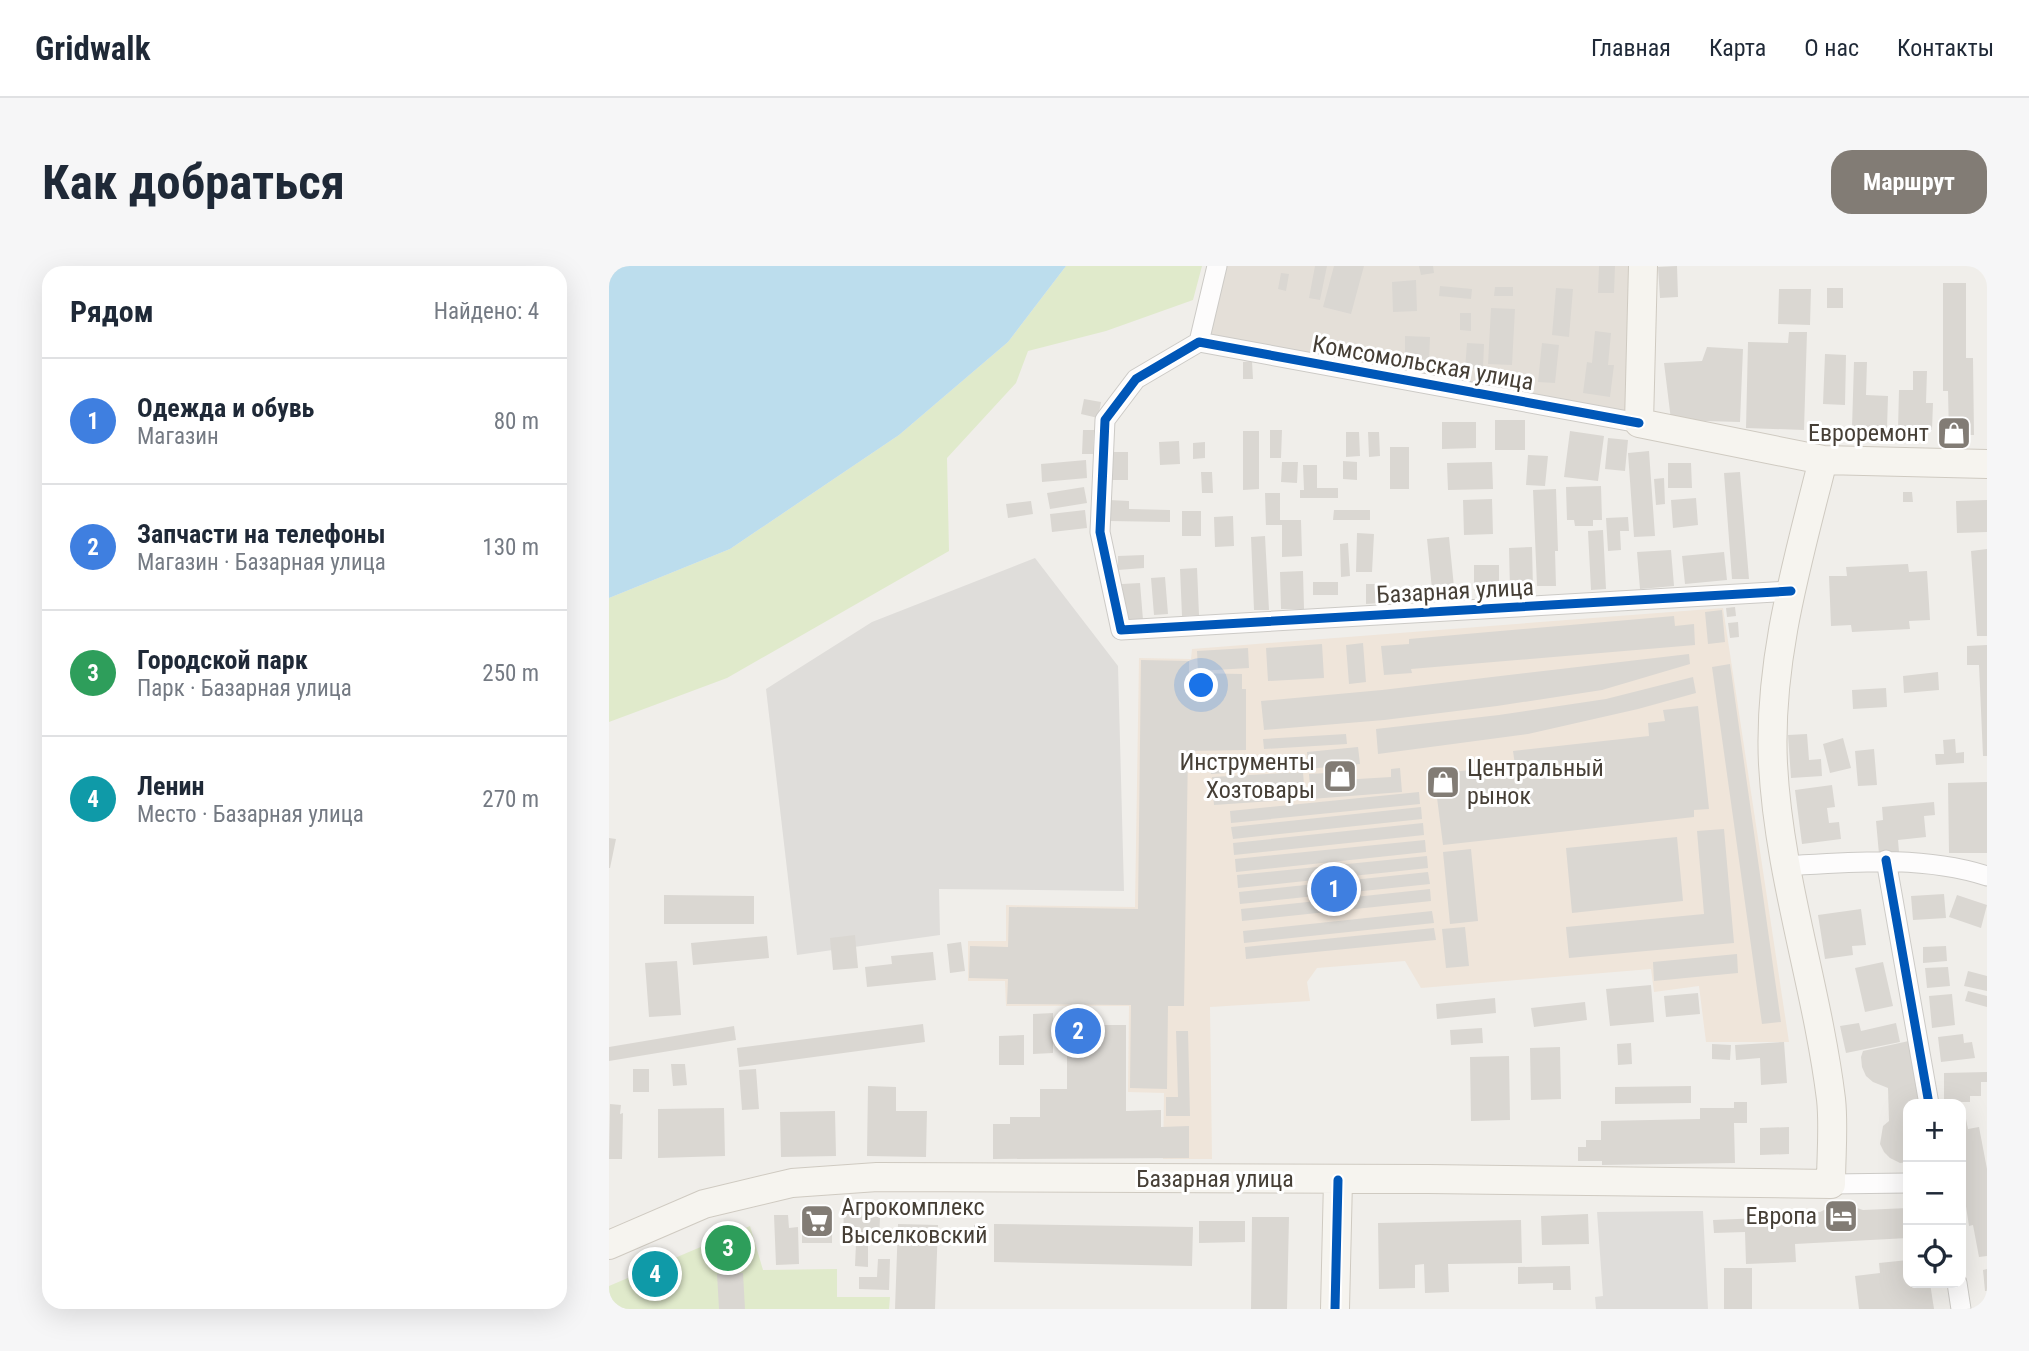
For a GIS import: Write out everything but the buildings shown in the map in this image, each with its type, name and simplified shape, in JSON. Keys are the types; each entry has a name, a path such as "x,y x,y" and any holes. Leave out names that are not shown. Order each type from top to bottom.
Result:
{"main road":[{"path":"1639,423 1643,266"},
{"name":"Комсомольская улица","path":"1639,423 1823,460 1987,464"},
{"path":"1823,460 1791,591 1773,698 1773,762 1784,866 1821,1032 1830,1091 1831,1184"},
{"name":"Базарная улица","path":"609,1245 704,1204 792,1182 905,1177 1831,1184"},
{"path":"1335,1309 1338,1180"}],"street":[{"path":"1199,341 1217,266"},
{"name":"Комсомольская улица","path":"1199,341 1639,423"},
{"name":"Базарная улица","path":"1199,341 1136,379 1105,420 1100,532 1121,630 1791,591"},
{"path":"1887,860 1928,1099"},
{"path":"1784,866 1887,860 1966,870 1987,876"},
{"name":"Базарная улица","path":"1831,1184 1903,1183"},
{"path":"1958,1288 1961,1309"}],"shaded area":[{"path":"1217,266 1643,266 1639,423 1199,342"},
{"path":"1035,558 1118,666 1124,891 939,889 940,935 797,955 766,689 872,622"},
{"name":"Центральный рынок","path":"1723,608 1789,1042 1706,1042 1699,986 1654,992 1651,969 1421,988 1405,961 1317,968 1307,982 1310,1001 1210,1007 1212,1159 1163,1159 1164,1093 1128,1092 1129,1006 1006,1006 1005,981 968,981 968,941 1006,941 1006,905 1135,907 1139,658 1191,659 1192,649"},
{"path":"1703,1211 1708,1309 1596,1309 1595,1297 1603,1296 1597,1212"}],"green space":[{"path":"1066,266 1202,266 1193,300 1106,331 1028,351 1016,383 947,458 949,551 727,678 609,722 609,598 730,549 899,435 1008,342"},
{"path":"750,1226 763,1270 837,1269 837,1297 890,1297 889,1309 609,1309 609,1286"}],"water":[{"path":"609,266 1066,266 1008,342 899,435 730,549 609,598"}],"cycle path":[{"path":"1639,423 1199,342 1136,379 1105,420 1100,532 1121,630 1791,591"},
{"path":"1886,860 1928,1099"},
{"path":"1335,1309 1338,1180"}],"place":[{"name":"Евроремонт","path":"1954,433"},
{"name":"Инструменты Хозтовары","path":"1340,776"},
{"name":"Центральный рынок","path":"1443,782"},
{"name":"Одежда и обувь","path":"1334,889"},
{"name":"Запчасти на телефоны","path":"1078,1031"},
{"name":"Европа","path":"1841,1216"},
{"name":"Агрокомплекс Выселковский","path":"817,1221"},
{"name":"Городской парк","path":"728,1248"},
{"name":"Ленин","path":"655,1274"}]}
